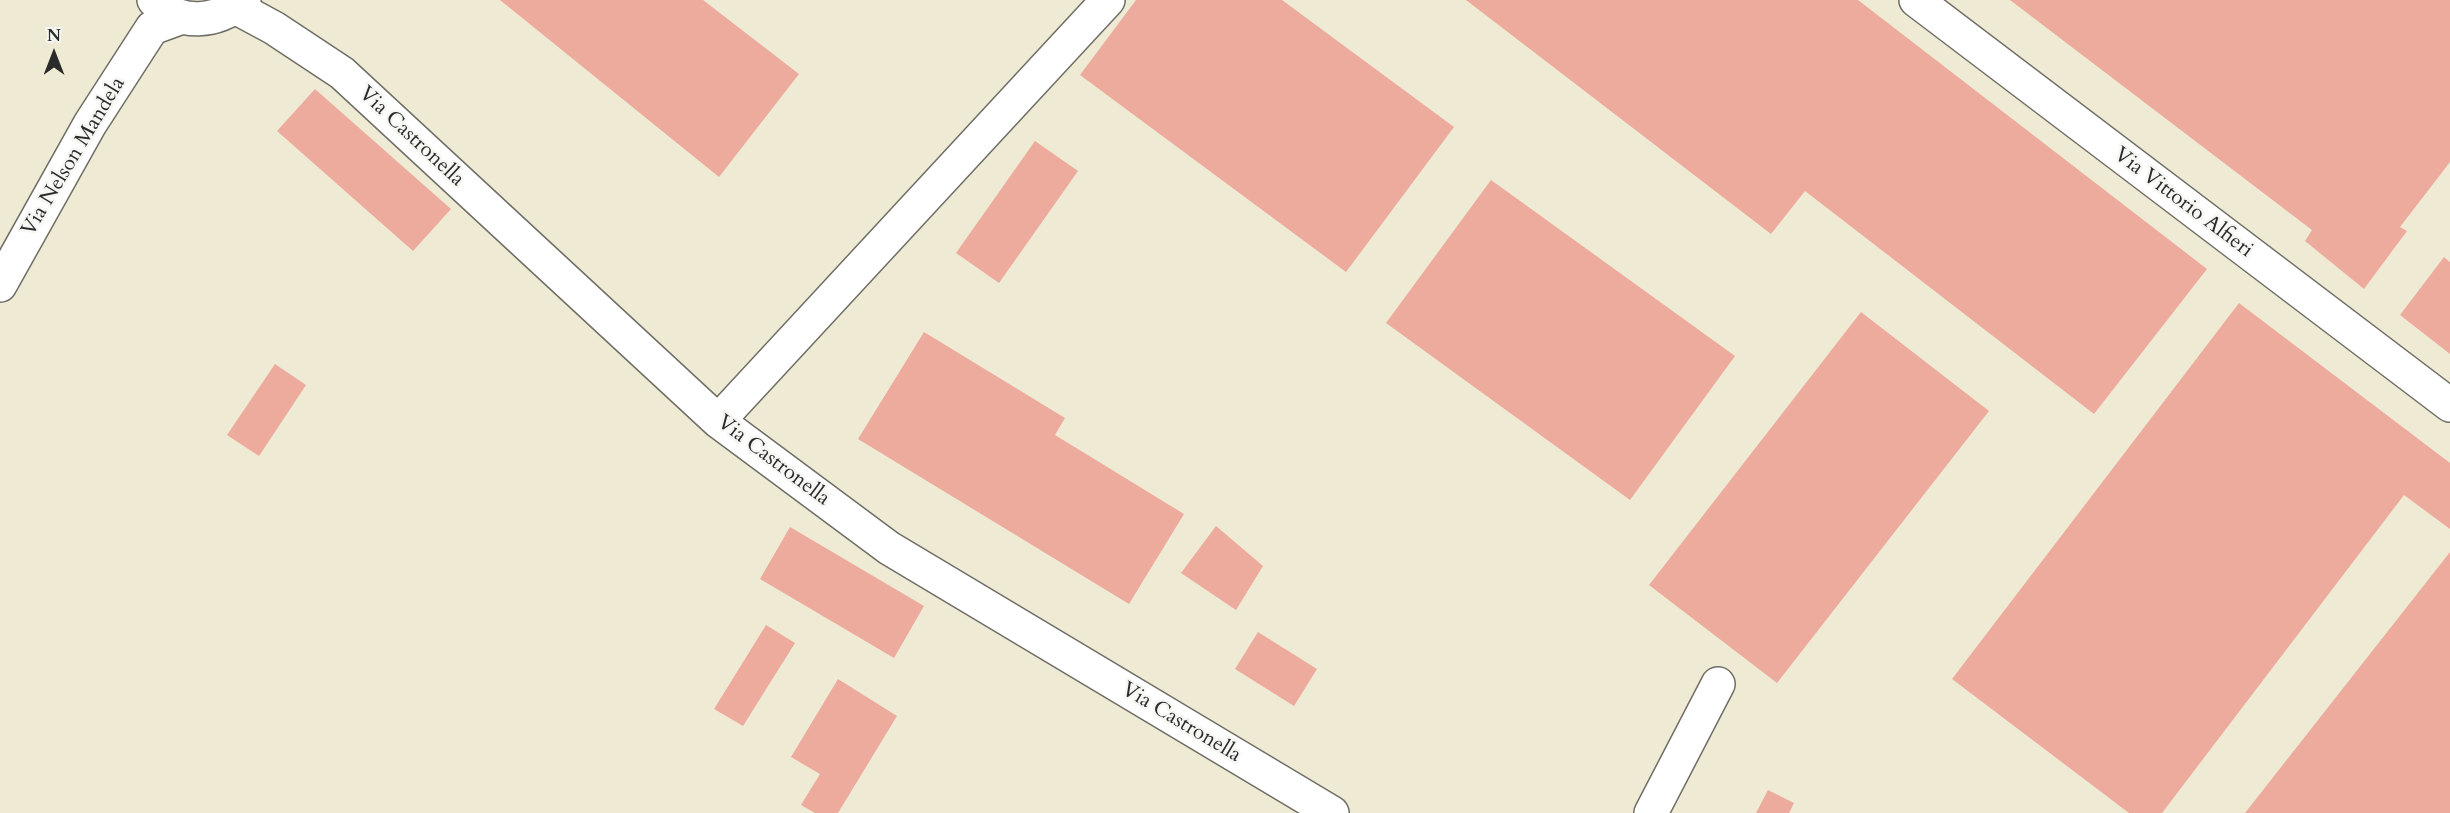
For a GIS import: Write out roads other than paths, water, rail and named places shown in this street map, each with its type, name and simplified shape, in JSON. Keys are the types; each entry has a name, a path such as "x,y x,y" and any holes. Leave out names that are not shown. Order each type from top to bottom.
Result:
{"street":[{"name":"Via Nelson Mandela","path":"131,60 147,0"},
{"name":"Via Castronella","path":"154,0 172,14 192,19 212,18 255,9 342,74 718,421 889,548 1332,813"},
{"path":"718,421 1108,0"},
{"name":"Via Vittorio Alfieri","path":"1916,0 2450,405"},
{"name":"Via Nelson Mandela","path":"0,285 90,124 152,28 182,17"},
{"path":"1651,813 1718,684"}]}
